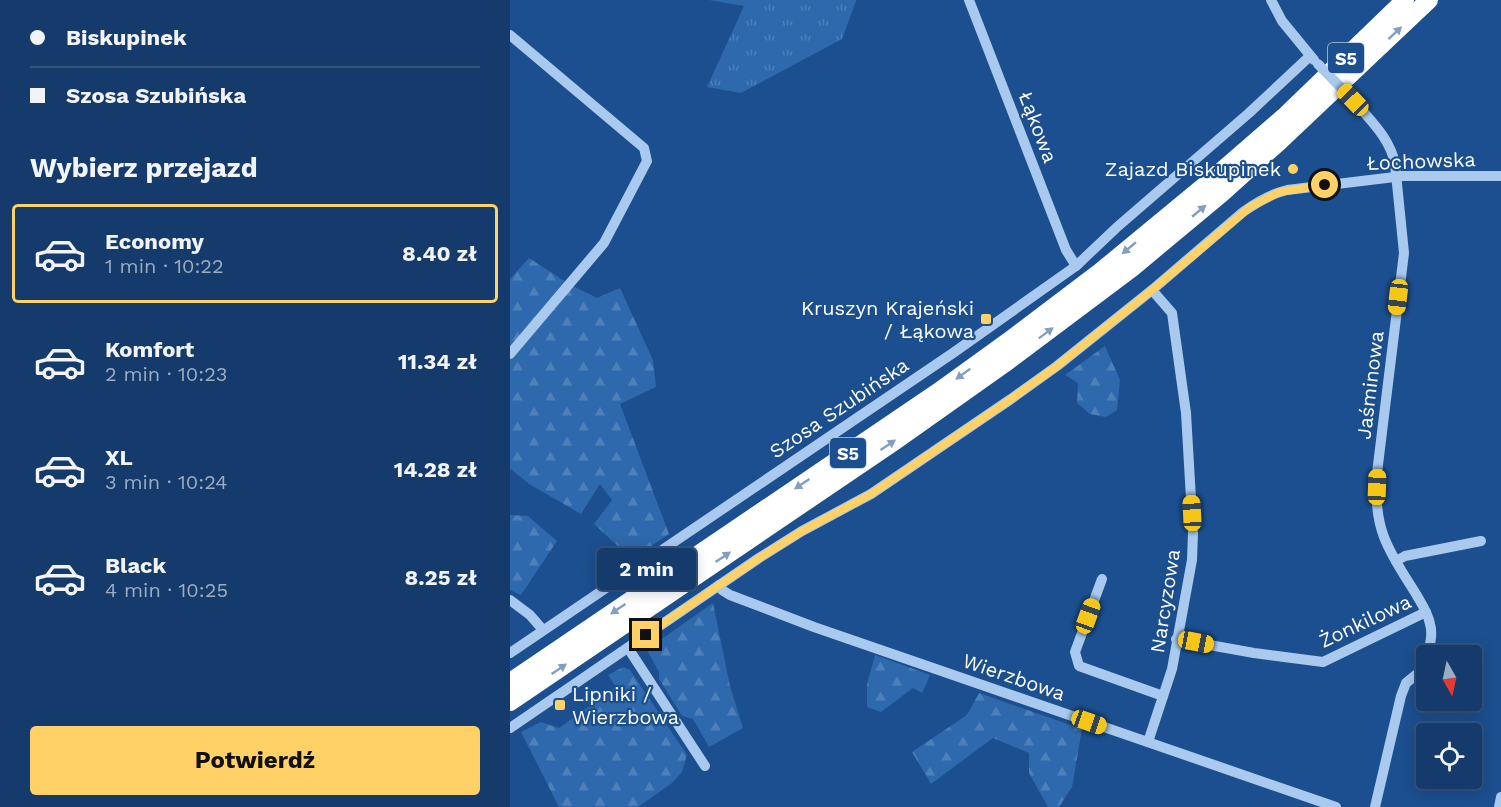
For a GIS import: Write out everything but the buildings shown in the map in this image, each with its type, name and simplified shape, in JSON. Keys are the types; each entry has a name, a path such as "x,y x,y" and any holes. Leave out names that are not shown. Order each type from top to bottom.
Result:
{"highway":[{"name":"S5","path":"510,682 938,392 1082,286 1286,115 1405,0"},
{"name":"S5","path":"510,702 1004,364 1132,268 1280,141 1429,0"}],"street":[{"name":"Łąkowa","path":"969,0 1066,250 1076,266"},
{"name":"Jaśminowa","path":"1271,0 1282,21 1314,60 1385,137 1394,158 1404,253 1377,473 1376,501 1385,539 1431,625 1430,645"},
{"path":"510,35 644,147 647,161 604,243 510,354"},
{"name":"Szosa Szubińska","path":"510,653 953,353 1076,266 1116,228 1314,60"},
{"name":"Łochowska","path":"1152,290 1244,212 1272,194 1304,187 1396,177 1501,176"},
{"path":"510,728 719,585 802,531 871,494 1011,399 1057,366 1152,290"},
{"name":"Narcyzowa","path":"1148,742 1172,669 1192,560 1193,533 1186,413 1172,313 1152,290"},
{"path":"1396,561 1405,556 1481,542"},
{"path":"1102,579 1075,652 1079,666 1163,696"},
{"name":"Wierzbowa","path":"719,585 730,595 814,627 1336,807"},
{"path":"510,600 530,615 543,630"},
{"name":"Żonkilowa","path":"1176,639 1323,662 1426,612"},
{"path":"628,648 705,766"},
{"name":"Jaśminowa","path":"1375,807 1401,696 1406,683 1416,675"},
{"path":"1499,807 1501,797"}],"green space":[{"path":"709,0 856,1 842,39 741,93 707,87 744,6"},
{"path":"529,258 569,284 597,298 620,288 653,360 656,387 620,404 669,534 632,559 594,524 612,500 600,484 581,514 529,484 510,470 510,279"},
{"path":"1105,346 1120,380 1117,410 1106,417 1090,414 1077,403 1078,383 1065,375"},
{"path":"510,515 528,516 557,541 521,595 510,590"},
{"path":"713,603 730,686 743,728 709,747 693,719 682,716 659,679 659,672 648,652 653,645"},
{"path":"875,655 930,675 922,693 913,688 881,712 867,707 867,684"},
{"path":"623,667 630,670 687,755 682,772 672,783 638,807 559,807 521,732 541,722 559,728 616,687 608,675"},
{"path":"979,693 1082,729 1072,787 1059,807 1048,807 1029,773 1029,753 993,738 931,784 912,752 967,715"}],"place":[{"name":"Zajazd Biskupinek","path":"1293,169"},
{"name":"Kruszyn Krajeński / Łąkowa","path":"986,319"},
{"name":"Lipniki / Wierzbowa","path":"560,705"}],"route":[{"path":"646,635 802,531 871,494 1011,399 1057,366 1152,290 1250,207 1272,194 1325,185"}]}
